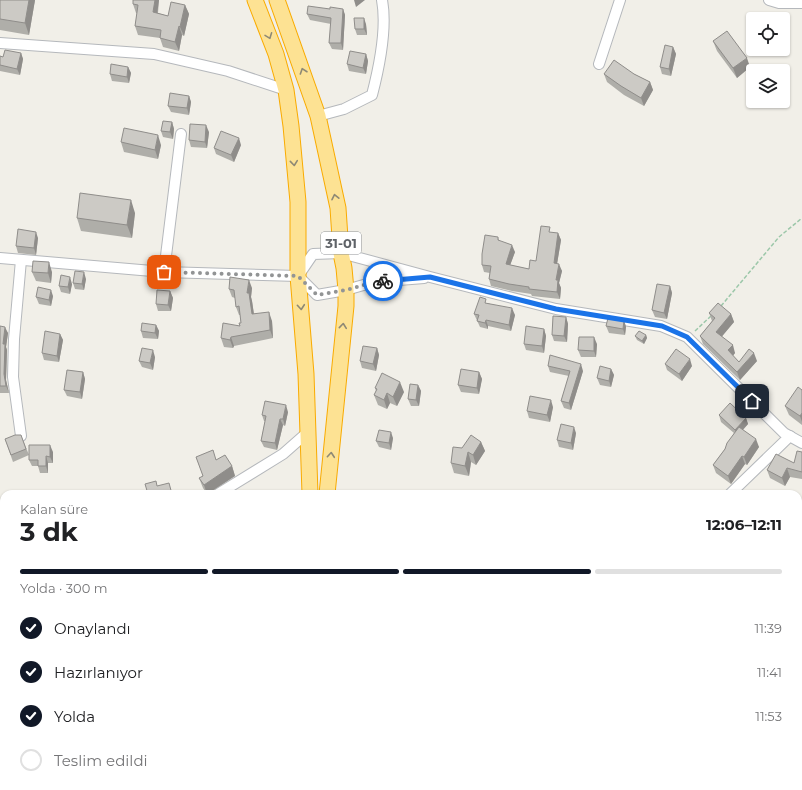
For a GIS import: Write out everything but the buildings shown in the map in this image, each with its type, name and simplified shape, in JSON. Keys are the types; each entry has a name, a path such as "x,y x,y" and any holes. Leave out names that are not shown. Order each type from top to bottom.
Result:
{"highway":[{"path":"255,0 276,54 286,90 298,202 298,276 306,374 310,490"},
{"name":"31-01","path":"277,0 318,116 338,208 346,290 327,490"}],"street":[{"path":"318,116 344,109 372,95 378,72 384,12 382,0"},
{"path":"599,64 620,0"},
{"path":"769,0 779,3 802,3"},
{"path":"0,43 154,54 228,71 286,90"},
{"path":"164,272 181,134"},
{"path":"298,276 313,254 342,253 556,309 662,326 687,337 784,433 802,442"},
{"path":"0,258 164,272 298,276 317,295 346,290 374,282 430,277"},
{"path":"21,260 14,339 13,378 21,436"},
{"path":"224,490 283,454 308,432"},
{"path":"734,490 790,436"}],"path":[{"path":"721,306 779,236 802,218"},
{"path":"687,337 716,312"}],"way so far":[{"path":"164,272 298,276 317,295 383,281"}],"route":[{"path":"383,281 430,277 556,309 662,326 687,337 752,401"}]}
